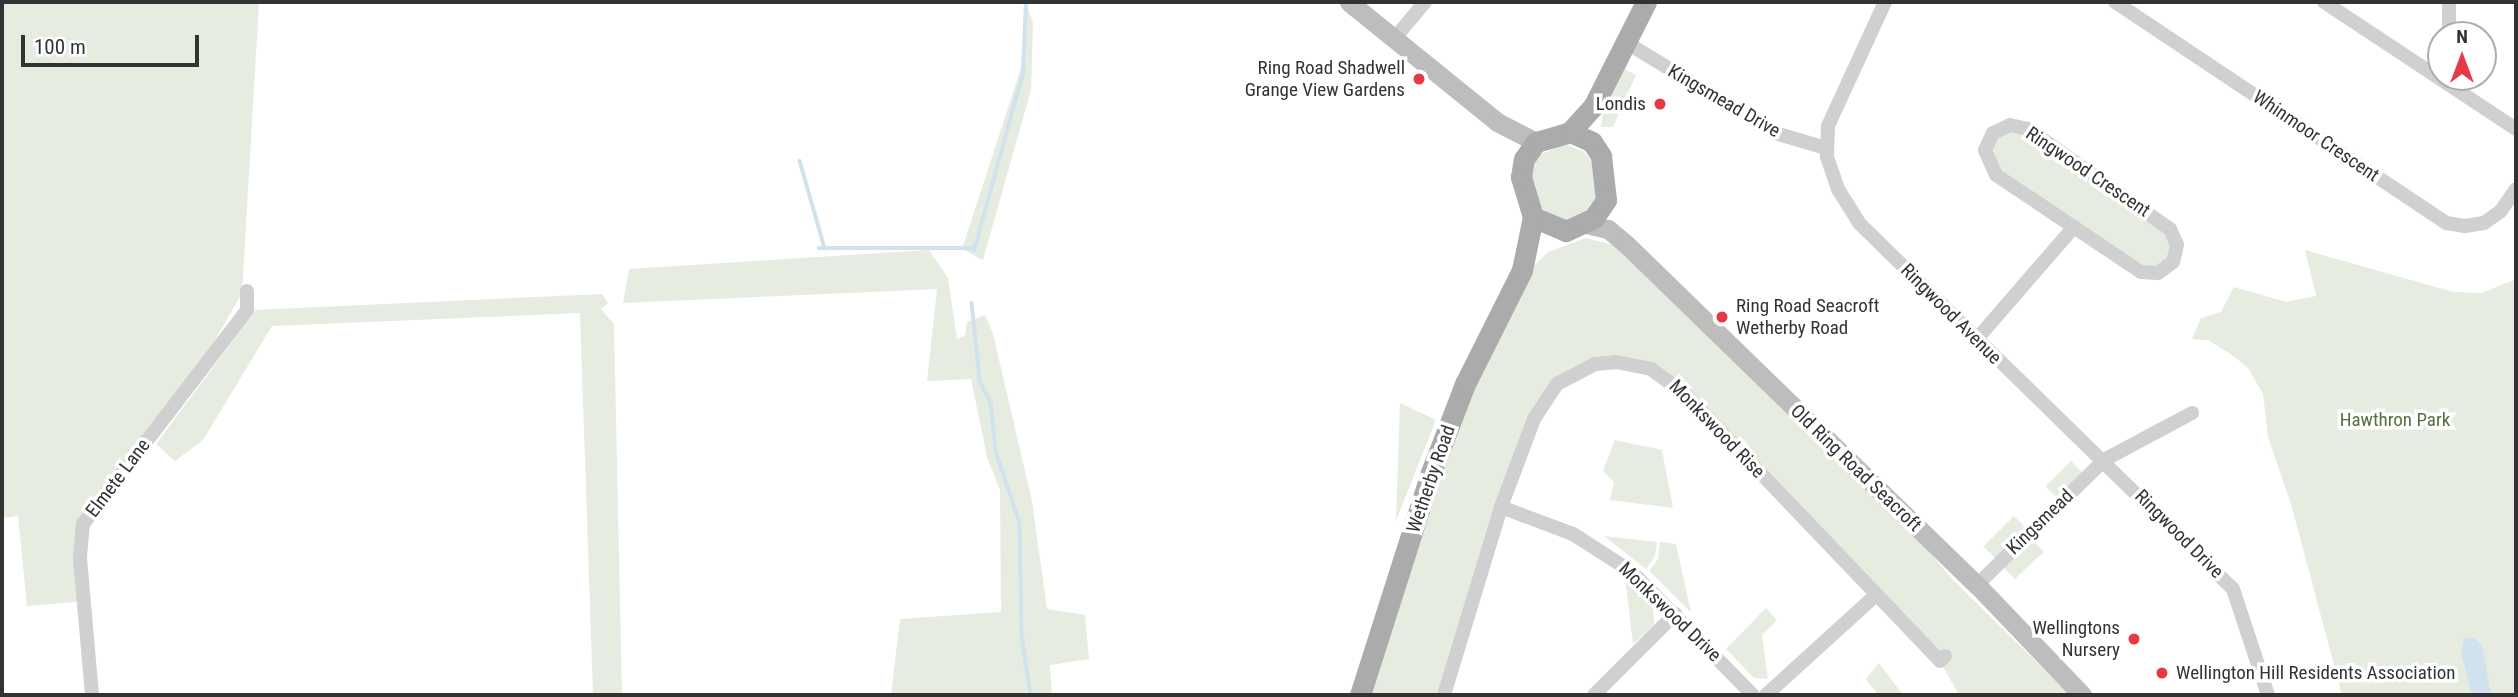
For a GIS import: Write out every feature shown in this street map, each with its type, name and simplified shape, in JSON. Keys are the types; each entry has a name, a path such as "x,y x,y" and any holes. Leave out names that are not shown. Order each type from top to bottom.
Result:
{"main road":[{"path":"1349,2 1497,122 1536,142"},
{"path":"1521,177 1524,159 1536,142 1570,132 1594,105 1646,2"},
{"path":"1522,270 1546,243 1576,227 1606,200 1605,171 1595,146 1594,105"},
{"path":"1497,122 1511,143 1533,217 1522,270"},
{"path":"1570,132 1595,146"},
{"name":"Old Ring Road Seacroft","path":"1606,200 1626,244"},
{"path":"1533,217 1576,227"},
{"name":"Old Ring Road Seacroft","path":"1576,227 1608,229 1626,244 1977,585 2082,695"},
{"name":"Wetherby Road","path":"1360,695 1430,475 1465,384 1522,270"}],"street":[{"path":"1394,39 1425,2"},
{"path":"1826,148 1837,100 1885,2"},
{"name":"Whinmoor Crescent","path":"2115,2 2446,222 2465,226 2484,223 2500,212 2516,189"},
{"path":"2324,2 2427,70"},
{"path":"2449,2 2449,21"},
{"name":"Kingsmead Drive","path":"1627,43 1775,133 1826,148"},
{"path":"2459,91 2516,129"},
{"name":"Ringwood Crescent","path":"2010,125 2028,129 2170,229 2176,254 2158,273 2141,272 2074,227 1989,168 1985,150 1993,133 2010,125"},
{"name":"Ringwood Avenue","path":"1826,148 1833,178 1859,223 1976,340 2104,460"},
{"path":"1976,340 2074,227"},
{"name":"Elmete Lane","path":"92,695 80,557 83,524 247,310 247,291"},
{"name":"Monkswood Rise","path":"1444,695 1501,507 1526,436 1557,384 1595,365 1640,365 1666,377 1940,661 1945,656"},
{"name":"Kingsmead","path":"1977,585 2104,460 2192,413"},
{"name":"Ringwood Drive","path":"2104,460 2233,589 2268,695"},
{"name":"Monkswood Drive","path":"1501,507 1553,524 1593,544 1632,572 1753,695"},
{"path":"1766,695 1876,595"},
{"path":"1594,695 1675,614"}],"green space":[{"path":"2,2 259,2 242,293 199,368 83,524 85,601 27,606 18,516 2,518"},
{"path":"1026,2 1033,23 1031,90 983,260 962,249 1021,68"},
{"path":"1624,69 1636,75 1613,127 1601,127 1603,113"},
{"path":"2010,132 2024,135 2164,233 2173,250 2163,266 2145,266 2001,170 1991,152 1997,138"},
{"path":"1565,144 1584,152 1591,161 1598,188 1593,209 1566,224 1539,208 1530,176 1537,156"},
{"path":"1586,238 1617,246 1920,540 1951,578 2070,695 1959,695 1940,661 1666,377 1595,365 1543,401 1444,695 1371,695 1458,425 1528,272 1548,252"},
{"path":"929,250 948,278 957,339 965,336 967,322 985,315 993,334 1032,501 1047,609 1085,615 1089,659 1050,665 1052,695 891,695 900,619 1001,612 1000,490 987,457 971,379 927,381 937,289 623,303 629,269"},
{"name":"Hawthron Park","path":"2305,250 2453,292 2482,293 2516,279 2516,695 2342,695 2291,504 2268,437 2263,394 2248,368 2232,355 2208,340 2192,339 2201,318 2221,312 2234,287 2286,302 2316,296"},
{"path":"602,294 608,303 601,309 614,324 622,695 593,695 580,313 272,326 203,440 175,461 156,444 256,310"},
{"path":"1400,403 1436,420 1396,521"},
{"path":"1615,440 1662,450 1673,508 1610,500 1614,482 1603,471"},
{"path":"2071,461 2083,473 2058,498 2046,486"},
{"path":"2014,516 2026,528 1996,558 1984,546"},
{"path":"1604,536 1657,542 1655,556 1646,569"},
{"path":"2033,540 2044,552 2015,579 2004,567"},
{"path":"1660,542 1676,544 1691,612 1649,571 1658,559"},
{"path":"1625,577 1653,603 1654,625 1633,644"},
{"path":"1766,608 1777,620 1762,635 1768,679 1754,678 1726,649"},
{"path":"1879,663 1903,695 1878,695 1866,679"}],"water":[{"path":"2464,638 2474,638 2482,645 2491,695 2472,695 2461,653"}],"waterway":[{"path":"974,251 1023,73 1026,2"},
{"path":"800,161 825,248"},
{"path":"819,248 975,248"},
{"path":"972,303 980,381 991,403 996,451 1020,523 1022,636 1031,695"}],"place":[{"name":"Ring Road Shadwell Grange View Gardens","path":"1419,79"},
{"name":"Londis","path":"1660,104"},
{"name":"Ring Road Seacroft Wetherby Road","path":"1722,317"},
{"name":"Wellingtons Nursery","path":"2134,639"},
{"name":"Wellington Hill Residents Association","path":"2162,673"}]}
